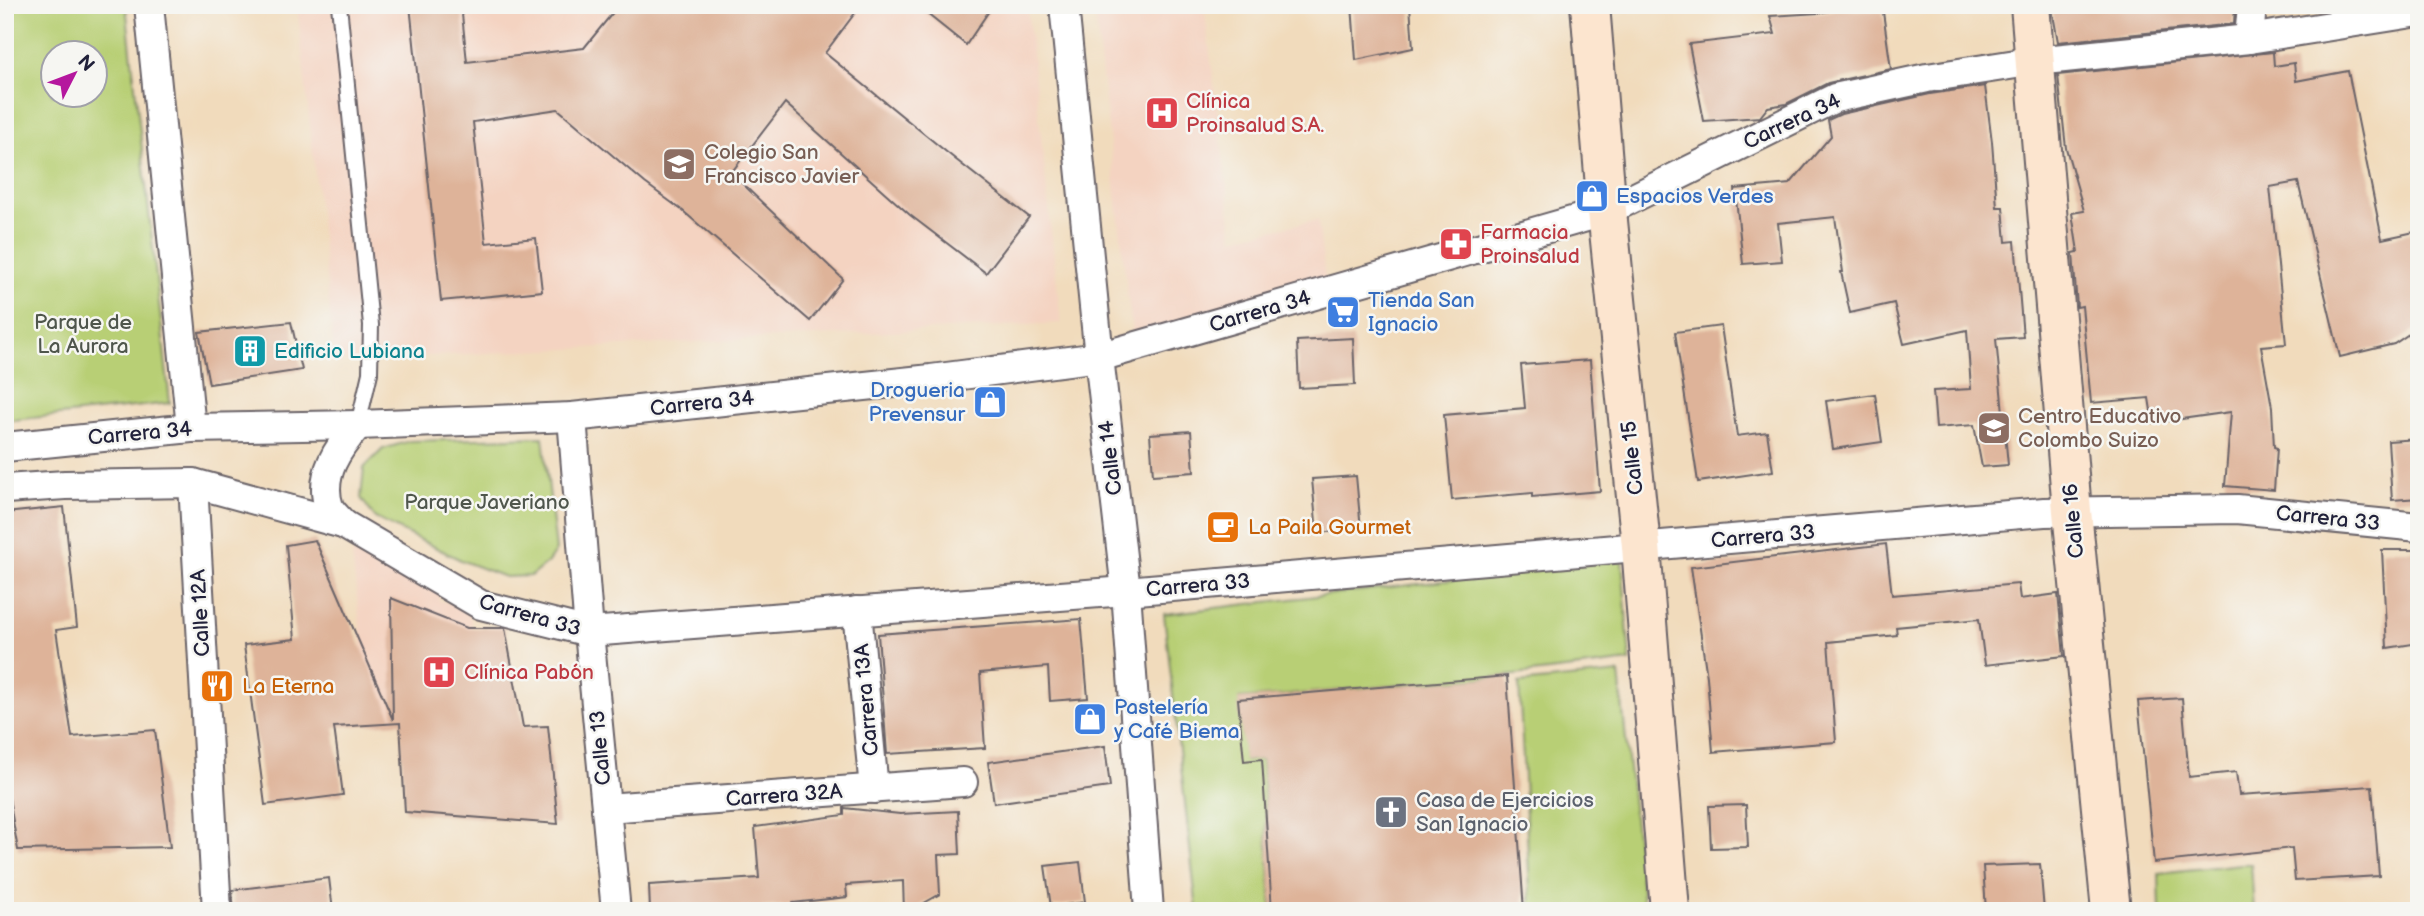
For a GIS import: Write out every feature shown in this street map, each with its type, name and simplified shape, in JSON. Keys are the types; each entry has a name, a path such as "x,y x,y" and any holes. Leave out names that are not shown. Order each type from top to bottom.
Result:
{"street":[{"path":"149,5 191,428"},
{"name":"Calle 14","path":"1064,5 1099,357 1126,591 1149,911"},
{"name":"Calle 15","path":"1590,5 1607,211 1641,547 1670,911"},
{"name":"Calle 16","path":"2030,5 2072,511 2111,911"},
{"path":"2249,39 2252,5"},
{"name":"Carrera 34","path":"5,447 191,428 572,417 931,379 1099,357 1607,211 1835,98 1927,78 2035,61 2249,39 2419,12"},
{"name":"Calle 13","path":"572,417 589,632 616,911"},
{"path":"344,524 329,508 326,477 345,440 358,425"},
{"name":"Carrera 33","path":"5,489 193,483 344,524 481,605 589,632 1126,591 2072,511 2237,509 2419,527"},
{"name":"Calle 12A","path":"193,483 217,911"},
{"name":"Carrera 13A","path":"857,611 874,789"},
{"name":"Carrera 32A","path":"606,808 963,782"}],"lane":[{"path":"340,5 371,325 370,373 358,425"}],"shaded area":[{"name":"Colegio San Francisco Javier","path":"297,5 1027,5 1061,323 335,361"},
{"name":"Clínica Proinsalud S.A.","path":"1094,5 1204,5 1233,238 1318,220 1326,285 1133,341"},
{"name":"Clínica Pabón","path":"352,553 440,589 439,601 469,605 472,628 504,626 521,716 371,725"}],"green space":[{"name":"Parque de La Aurora","path":"5,5 126,5 170,403 5,421"},
{"name":"Parque Javeriano","path":"543,437 556,550 548,562 531,576 505,577 463,561 375,518 361,498 364,468 383,449 410,441"},
{"path":"1622,560 1630,661 1507,676 1239,699 1245,761 1262,759 1272,911 1197,911 1164,614"},
{"path":"1619,673 1644,911 1531,911 1519,683"},
{"path":"2251,864 2254,911 2160,911 2159,873"}],"building":[{"path":"410,5 461,5 467,62 584,48 619,5 861,5 825,53 1029,217 986,273 910,215 785,103 731,173 843,279 810,321 683,211 645,183 558,109 473,122 486,243 536,238 542,291 441,301"},
{"path":"916,5 993,5 966,45"},
{"path":"1352,5 1410,5 1413,48 1356,60"},
{"path":"2070,5 2235,5 2234,24 2058,42 2052,9"},
{"path":"1839,9 1883,12 1891,69 1828,83 1786,104 1768,107 1760,117 1704,121 1689,44 1775,34 1770,16"},
{"path":"2273,52 2274,66 2294,63 2296,81 2348,71 2382,239 2419,231 2419,327 2394,344 2340,357 2298,182 2270,187 2286,344 2261,346 2272,407 2274,447 2277,448 2274,490 2225,486 2231,412 2153,423 2149,398 2091,403 2082,306 2077,307 2073,253 2078,252 2072,213 2084,211 2066,148 2058,75"},
{"path":"1985,86 1997,207 2003,207 2006,242 2015,241 2023,337 1996,339 2008,465 1982,467 1974,425 1936,428 1933,391 1971,389 1967,330 1904,344 1894,303 1850,313 1841,272 1835,217 1778,223 1782,261 1743,264 1735,189 1790,184 1831,136 1828,120 1841,114 1930,94"},
{"name":"Edificio Lubiana","path":"291,322 302,370 209,384 199,332"},
{"path":"1721,326 1737,436 1767,432 1773,471 1698,482 1675,332"},
{"path":"1353,338 1355,385 1299,388 1297,341"},
{"path":"1590,360 1600,491 1532,497 1532,493 1452,500 1444,415 1525,408 1521,365"},
{"path":"1875,394 1882,442 1833,449 1826,401"},
{"path":"1191,431 1194,472 1153,475 1150,434"},
{"path":"2419,439 2419,498 2392,500 2388,441"},
{"path":"1356,476 1361,529 1317,533 1312,479"},
{"path":"64,507 77,627 56,630 72,737 155,730 170,847 18,850 5,775 5,513"},
{"path":"315,540 393,720 391,598 467,628 505,628 523,727 548,726 558,824 405,812 400,723 334,727 343,795 265,805 244,645 295,639 286,545"},
{"path":"1886,544 1892,595 2018,584 2020,599 2058,594 2064,656 1985,665 1979,619 1896,627 1897,635 1828,642 1836,742 1713,752 1707,677 1691,567"},
{"path":"2382,550 2419,550 2419,643 2387,648"},
{"path":"1081,619 1088,698 1050,701 1048,667 980,673 985,748 887,754 878,634"},
{"name":"Casa de Ejercicios San Ignacio","path":"1507,676 1524,911 1272,911 1262,759 1244,761 1238,699"},
{"path":"2182,698 2189,777 2236,772 2239,795 2372,786 2379,876 2295,881 2292,848 2154,863 2138,701"},
{"path":"1105,746 1110,787 994,803 988,762"},
{"path":"1746,805 1748,847 1711,848 1709,806"},
{"path":"844,808 900,814 958,811 960,854 938,855 940,894 910,911 904,911 903,881 846,885 847,897 793,905 650,911 649,885 759,878 755,827 844,815"},
{"path":"1080,862 1085,902 1051,907 1045,866"},
{"path":"2040,864 2044,911 1986,911 1983,866"},
{"path":"329,878 333,911 234,911 232,890"}],"place":[{"name":"Clínica Proinsalud S.A.","path":"1162,113"},
{"name":"Colegio San Francisco Javier","path":"679,164"},
{"name":"Espacios Verdes","path":"1592,196"},
{"name":"Farmacia Proinsalud","path":"1456,244"},
{"name":"Tienda San Ignacio","path":"1343,312"},
{"name":"Edificio Lubiana","path":"250,351"},
{"name":"Drogueria Prevensur","path":"990,402"},
{"name":"Centro Educativo Colombo Suizo","path":"1994,428"},
{"name":"La Paila Gourmet","path":"1223,527"},
{"name":"Clínica Pabón","path":"439,672"},
{"name":"La Eterna","path":"217,686"},
{"name":"Pastelería y Café Biema","path":"1090,719"},
{"name":"Casa de Ejercicios San Ignacio","path":"1391,812"}]}
